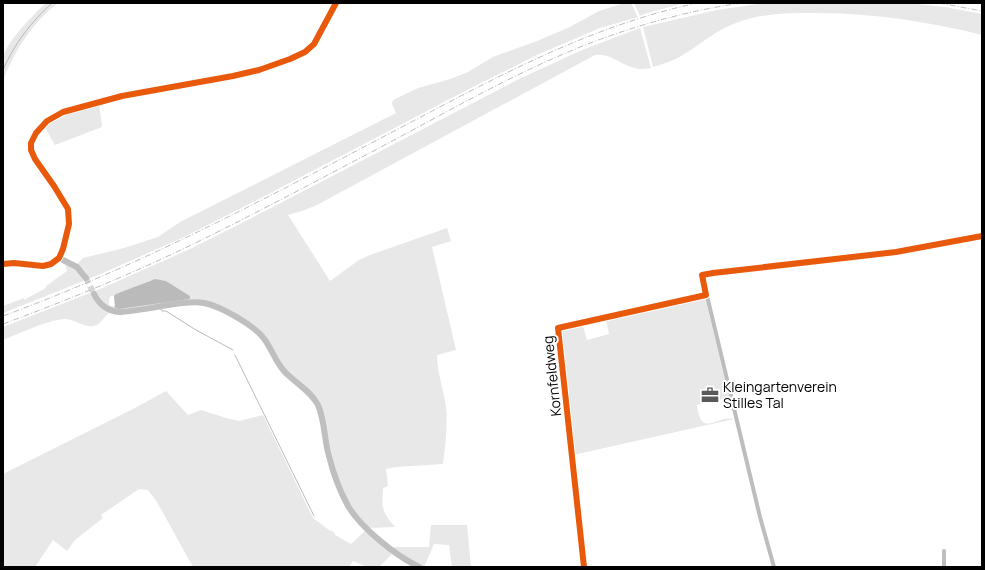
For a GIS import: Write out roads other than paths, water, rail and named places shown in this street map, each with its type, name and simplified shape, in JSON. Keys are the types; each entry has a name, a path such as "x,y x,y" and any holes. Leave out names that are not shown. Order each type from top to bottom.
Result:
{"street":[{"path":"3,264 14,263 48,265 55,263 60,258 69,228 69,213 62,199 35,159 31,150 34,136 44,124 59,114 122,96 143,91 225,78 259,70 290,59 305,52 314,44 336,3"},
{"path":"60,258 77,267 86,278"},
{"path":"702,275 760,517 774,567"},
{"path":"94,294 104,306 116,312 190,302 208,304 246,323 259,333 265,340 282,369 311,395 317,403 322,418 331,465 345,500 365,527 395,552 419,567"},
{"name":"Kornfeldweg","path":"584,567 558,328 706,295"},
{"path":"944,551 944,567"}],"waterway":[{"path":"3,70 12,51 24,34 52,3"},
{"path":"161,309 162,311 166,311 196,330 233,350"},
{"path":"235,355 314,516"}],"tunnel":[{"path":"86,278 94,294"}],"railway":[{"path":"3,316 100,277 195,233 496,78 534,60 574,42 614,27 697,3"},
{"path":"3,324 96,288 187,247 296,192 504,82 563,54 611,35 648,24 685,14 742,3"},
{"path":"939,3 982,11"}],"place":[{"name":"Kleingartenverein Stilles Tal","path":"710,395"}]}
